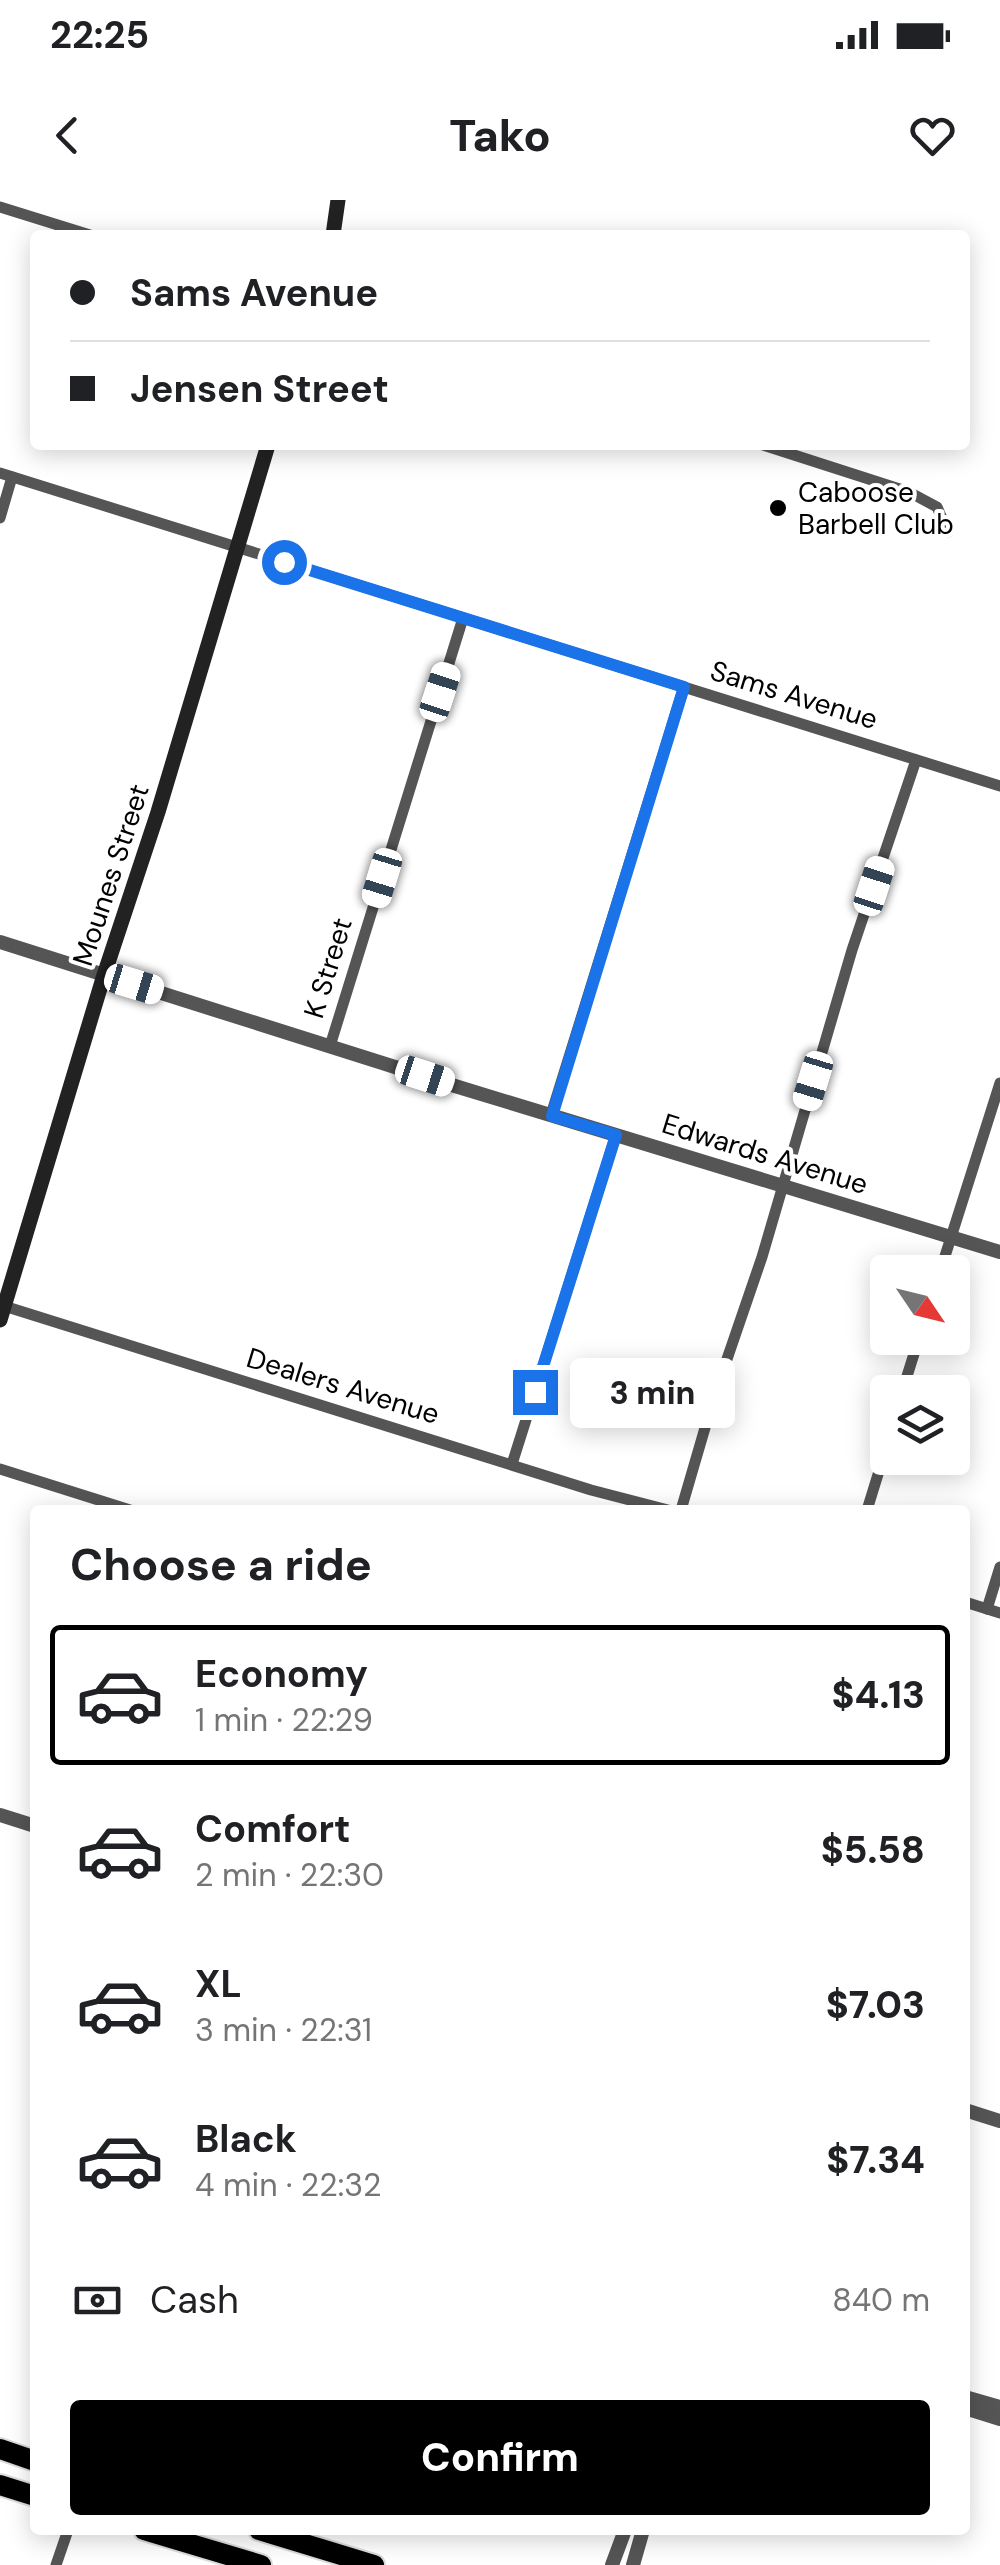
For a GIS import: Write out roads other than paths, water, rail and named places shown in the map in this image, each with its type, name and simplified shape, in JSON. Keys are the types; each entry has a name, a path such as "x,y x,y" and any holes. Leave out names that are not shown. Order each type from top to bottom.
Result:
{"highway":[{"path":"0,2449 30,2458"},
{"path":"0,2485 30,2494"},
{"path":"159,2535 236,2561 261,2565"},
{"path":"275,2535 374,2565"},
{"path":"236,2561 241,2545 249,2541 332,2565"}],"main road":[{"path":"334,230 338,200"},
{"name":"Mounes Street","path":"2,1313 266,450"}],"street":[{"path":"0,207 74,230"},
{"path":"778,450 909,492 937,507 948,532"},
{"path":"0,518 6,475"},
{"name":"Sams Avenue","path":"6,475 1000,786"},
{"name":"K Street","path":"330,1046 463,618"},
{"path":"552,1116 684,687"},
{"path":"683,1505 852,950 916,760"},
{"name":"Edwards Avenue","path":"0,942 1000,1252"},
{"path":"945,1255 1000,1083"},
{"path":"512,1464 616,1135"},
{"name":"Dealers Avenue","path":"2,1313 651,1505"},
{"path":"0,1470 114,1505"},
{"path":"869,1505 878,1475"},
{"path":"970,1604 994,1611 1000,1567"},
{"path":"0,1815 30,1824"},
{"path":"970,2112 1000,2121"},
{"path":"970,2398 1000,2407"},
{"path":"970,2410 1000,2419"},
{"path":"56,2565 66,2535"},
{"path":"612,2565 623,2535"},
{"path":"633,2565 642,2535"}],"place":[{"name":"Caboose Barbell Club","path":"778,508"}]}
